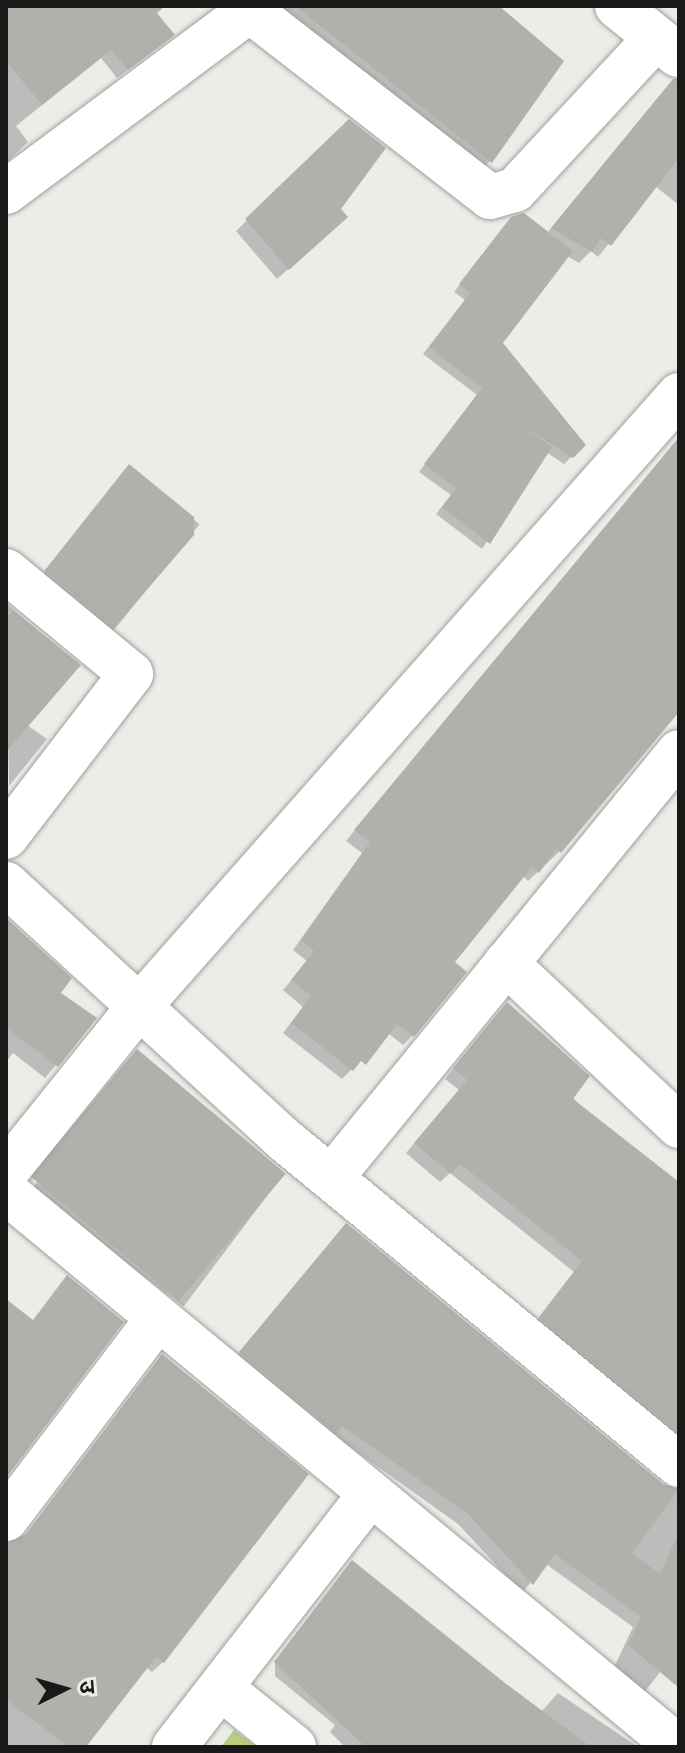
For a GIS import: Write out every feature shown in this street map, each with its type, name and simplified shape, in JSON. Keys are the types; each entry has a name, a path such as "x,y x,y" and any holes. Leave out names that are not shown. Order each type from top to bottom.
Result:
{"street":[{"path":"6,192 247,8 490,197 515,190 668,47 617,6"},
{"path":"6,1172 137,1009 679,395"},
{"path":"6,571 131,674 6,837"},
{"path":"331,1178 679,752"},
{"path":"6,884 137,1009 331,1178 679,1465"},
{"path":"506,963 679,1126"},
{"path":"6,1192 155,1322 678,1747"},
{"path":"6,1519 155,1322"},
{"path":"174,1747 369,1496"},
{"path":"221,1688 294,1747"}],"green space":[{"path":"234,1730 256,1747 221,1747"}],"building":[{"path":"6,6 165,6 157,13 175,35 128,70 111,50 42,105 6,61"},
{"path":"295,6 499,6 564,61 492,163"},
{"path":"673,79 679,79 679,158 611,246 601,238 592,252 551,228"},
{"path":"349,119 386,148 341,209 348,217 289,270 245,219"},
{"path":"524,213 573,251 503,343 586,445 573,458 518,423 552,447 490,544 442,507 456,488 424,464 482,388 429,347 470,293 459,284 511,217"},
{"path":"679,437 679,712 561,853 556,849 539,873 532,867 455,962 467,972 414,1037 397,1024 366,1065 361,1061 353,1071 291,1023 311,996 291,980 314,951 301,940 370,842 354,830"},
{"path":"129,464 194,517 194,535 114,628 45,570"},
{"path":"13,610 81,665 6,752 6,619"},
{"path":"6,918 72,978 61,993 97,1018 58,1067 6,1028"},
{"path":"507,1002 590,1076 573,1099 679,1182 679,1433 539,1317 582,1261 460,1164 451,1174 414,1143 467,1080 453,1068"},
{"path":"137,1049 286,1174 179,1301 30,1176"},
{"path":"346,1223 663,1484 679,1489 632,1553 660,1574 679,1532 679,1688 628,1645 641,1617 555,1554 533,1585 468,1514 342,1426 337,1433 239,1352"},
{"path":"67,1275 124,1322 6,1478 6,1299 33,1320"},
{"path":"162,1354 309,1474 164,1663 156,1657 86,1747 69,1747 6,1700 6,1543 26,1534"},
{"path":"352,1560 505,1683 591,1747 366,1747 274,1662"}]}
